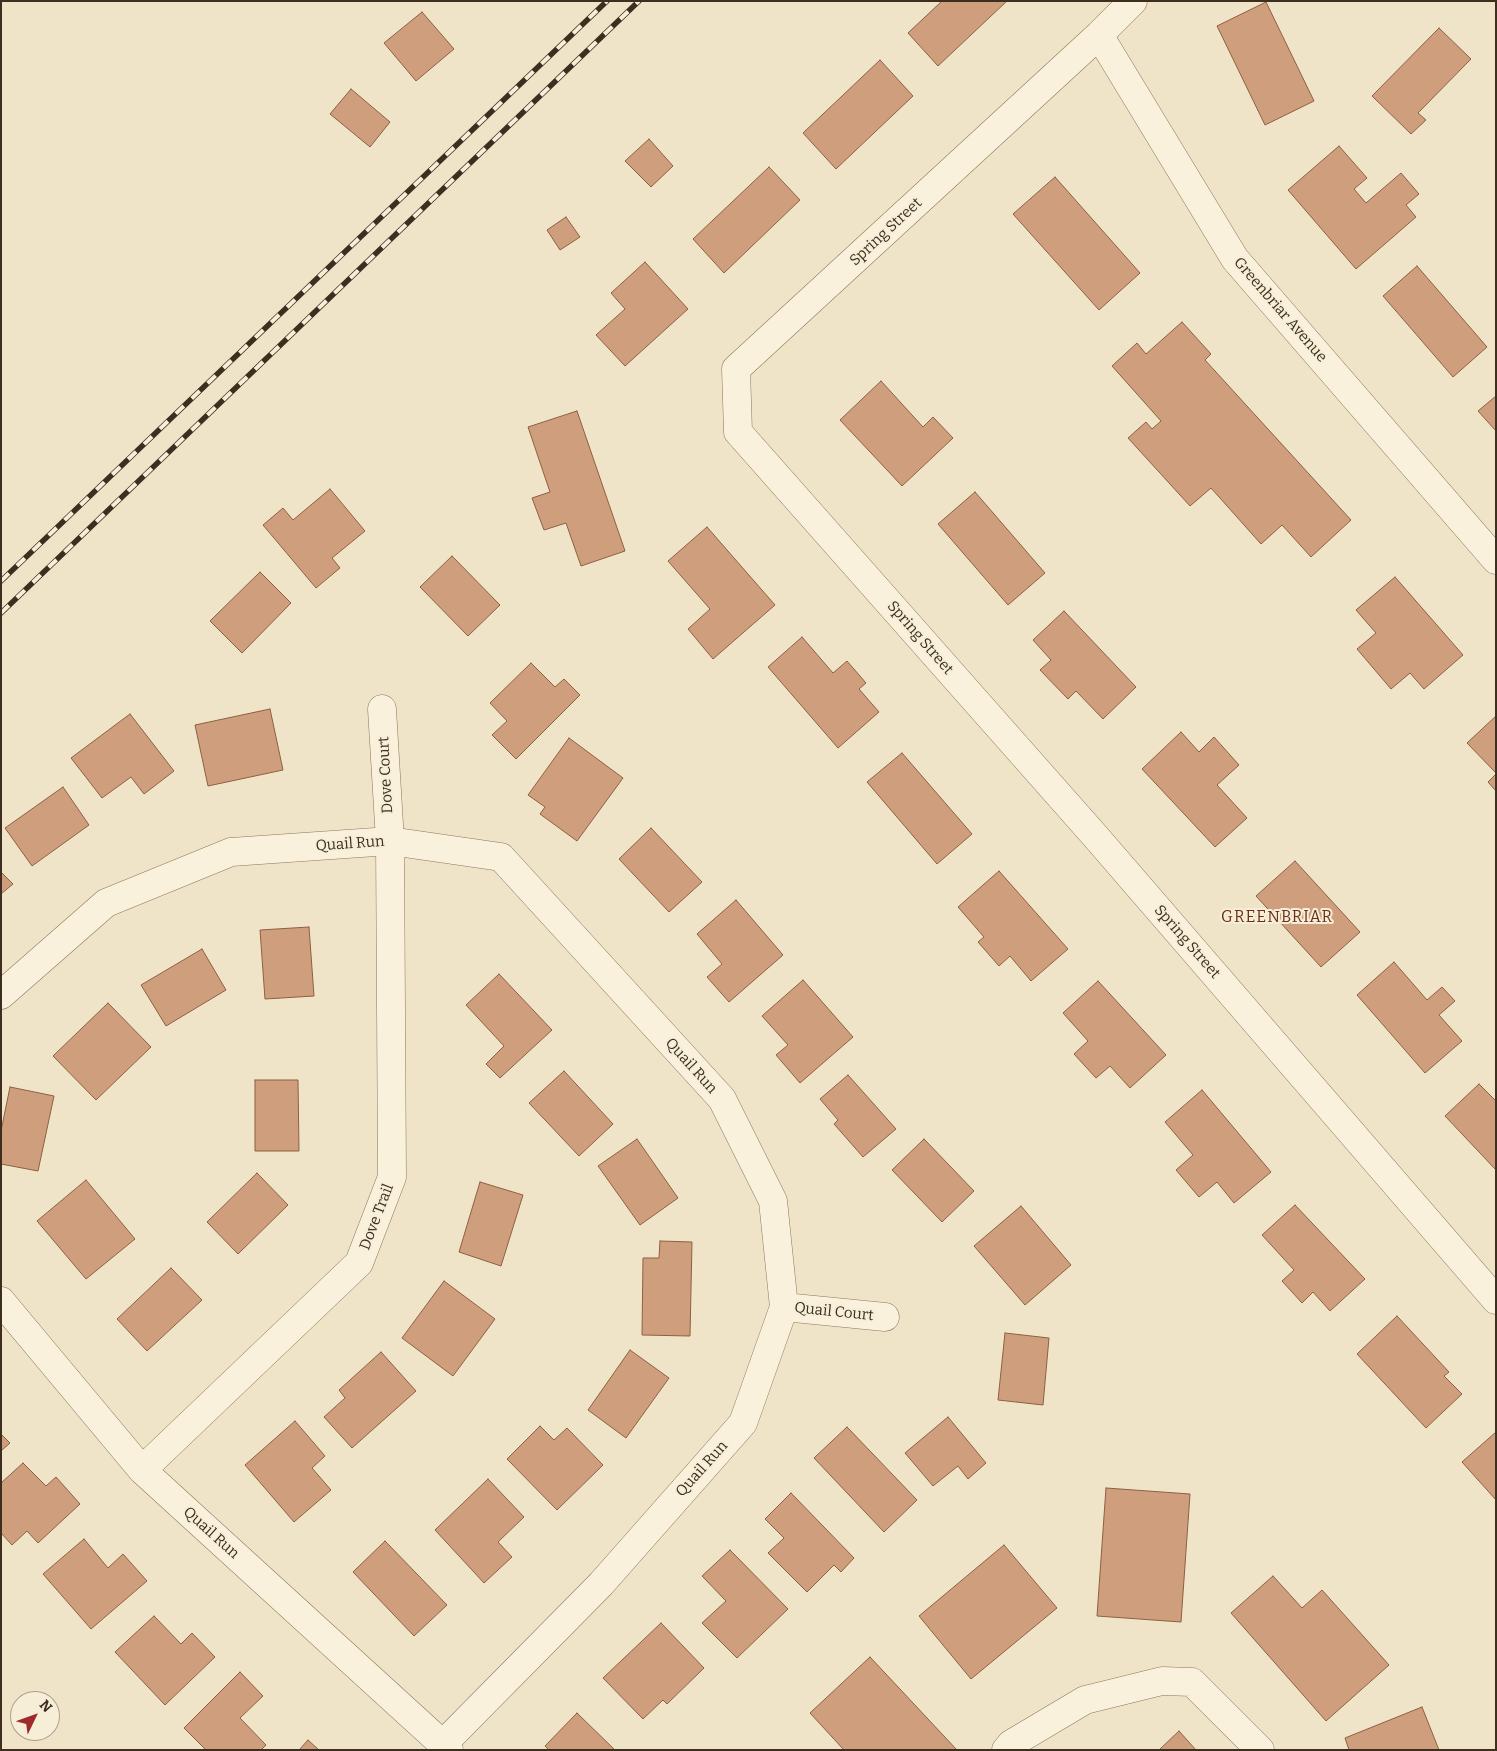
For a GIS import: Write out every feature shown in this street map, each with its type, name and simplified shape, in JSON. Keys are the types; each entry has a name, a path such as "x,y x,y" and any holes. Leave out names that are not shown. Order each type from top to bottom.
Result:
{"street":[{"name":"Spring Street","path":"1133,1 1099,35 736,369 738,432 1096,837 1496,1300"},
{"name":"Greenbriar Avenue","path":"1099,35 1235,259 1496,560"},
{"name":"Dove Court","path":"382,709 390,841"},
{"name":"Quail Run","path":"1,995 106,903 232,852 390,841 500,857 722,1099 773,1201 784,1307 743,1423 601,1584 446,1747 142,1470 1,1301"},
{"name":"Dove Trail","path":"142,1470 359,1262 363,1254 392,1177 390,841"},
{"name":"Quail Court","path":"784,1307 885,1317"},
{"path":"1006,1750 1011,1744 1085,1700 1162,1681 1192,1682 1260,1750"}],"building":[{"path":"942,1 1007,1 938,66 908,33"},
{"path":"1266,2 1314,101 1265,125 1217,26"},
{"path":"422,12 454,49 416,81 384,43"},
{"path":"1439,28 1471,59 1418,113 1426,120 1411,134 1372,96"},
{"path":"880,60 913,96 836,169 803,133"},
{"path":"351,89 390,122 370,147 330,114"},
{"path":"649,139 673,166 651,187 625,161"},
{"path":"1339,146 1367,178 1354,189 1366,203 1401,173 1419,194 1406,205 1416,217 1356,269 1288,190"},
{"path":"769,167 800,200 724,273 693,239"},
{"path":"1055,177 1140,273 1099,310 1013,214"},
{"path":"566,217 580,237 560,250 547,230"},
{"path":"645,262 688,309 625,366 596,335 625,309 611,293"},
{"path":"1417,266 1487,347 1453,377 1383,296"},
{"path":"1182,322 1211,354 1205,360 1351,520 1311,557 1282,525 1261,544 1211,488 1190,506 1128,438 1146,422 1152,429 1161,421 1112,366 1137,343 1146,354"},
{"path":"881,381 923,427 933,417 953,438 902,486 840,420"},
{"path":"1496,396 1496,431 1478,411"},
{"path":"577,411 625,551 581,566 566,523 544,530 532,498 550,492 528,427"},
{"path":"330,489 365,531 332,558 340,568 316,588 263,525 283,508 293,520"},
{"path":"975,492 1045,573 1008,605 938,524"},
{"path":"707,527 775,605 713,659 688,629 710,609 668,561"},
{"path":"452,556 500,605 468,636 420,587"},
{"path":"260,572 291,603 242,653 210,621"},
{"path":"1395,577 1463,655 1424,689 1410,673 1391,689 1357,649 1376,633 1356,610"},
{"path":"1064,611 1136,687 1103,719 1076,691 1068,699 1040,670 1051,660 1033,640"},
{"path":"802,637 833,673 847,661 866,683 859,689 879,712 838,748 768,667"},
{"path":"531,663 555,687 564,679 580,695 516,759 492,735 507,721 490,703"},
{"path":"270,709 283,770 208,786 195,725"},
{"path":"130,714 174,771 144,794 131,777 102,798 71,758"},
{"path":"1496,716 1496,773 1467,743"},
{"path":"1181,732 1199,752 1214,737 1239,765 1217,785 1247,818 1215,847 1142,769"},
{"path":"569,738 623,778 577,841 540,814 545,807 528,795"},
{"path":"902,753 972,834 937,864 867,782"},
{"path":"1496,774 1496,791 1488,782"},
{"path":"63,787 89,825 32,866 5,828"},
{"path":"651,828 702,882 669,912 619,859"},
{"path":"1295,861 1360,932 1321,967 1256,896"},
{"path":"999,871 1068,949 1031,981 1010,956 999,966 978,942 984,937 958,907"},
{"path":"1,872 13,884 1,894"},
{"path":"736,900 783,955 729,1002 707,977 722,964 697,934"},
{"path":"309,927 314,996 265,999 260,930"},
{"path":"202,949 226,990 166,1026 141,985"},
{"path":"1394,962 1427,1000 1442,987 1455,1001 1439,1015 1462,1041 1425,1073 1357,995"},
{"path":"499,974 552,1030 500,1078 486,1064 504,1046 466,1005"},
{"path":"803,980 853,1037 800,1083 776,1055 788,1045 762,1016"},
{"path":"1098,981 1166,1055 1130,1088 1110,1066 1096,1078 1074,1054 1088,1041 1063,1013"},
{"path":"108,1003 151,1047 96,1100 53,1056"},
{"path":"564,1071 613,1124 579,1156 529,1103"},
{"path":"848,1075 896,1129 863,1157 834,1124 838,1120 820,1099"},
{"path":"255,1080 298,1080 299,1151 255,1151"},
{"path":"1479,1084 1496,1101 1496,1170 1445,1116"},
{"path":"10,1087 54,1096 38,1171 1,1164 1,1131"},
{"path":"1202,1090 1271,1172 1234,1203 1217,1182 1199,1197 1176,1170 1193,1155 1165,1122"},
{"path":"637,1139 678,1198 640,1225 598,1166"},
{"path":"924,1139 974,1191 942,1222 892,1170"},
{"path":"257,1173 288,1205 238,1254 207,1222"},
{"path":"86,1180 135,1239 86,1279 37,1221"},
{"path":"480,1182 523,1195 501,1266 459,1252"},
{"path":"1295,1205 1365,1279 1330,1311 1313,1292 1302,1303 1282,1281 1294,1270 1262,1235"},
{"path":"1021,1206 1071,1265 1025,1305 974,1246"},
{"path":"660,1241 692,1242 690,1336 642,1335 643,1258 659,1258"},
{"path":"171,1268 202,1300 147,1351 117,1319"},
{"path":"444,1281 495,1319 453,1376 402,1338"},
{"path":"1397,1316 1449,1372 1444,1376 1462,1394 1426,1428 1357,1354"},
{"path":"1005,1333 1049,1338 1043,1405 998,1400"},
{"path":"630,1350 669,1378 626,1438 588,1410"},
{"path":"381,1352 416,1391 352,1448 324,1417 345,1398 339,1390"},
{"path":"948,1417 986,1463 968,1479 958,1466 933,1486 905,1453"},
{"path":"295,1421 325,1456 312,1468 331,1490 294,1522 245,1465"},
{"path":"540,1426 554,1440 567,1428 603,1465 557,1510 507,1459"},
{"path":"847,1427 917,1500 884,1532 814,1458"},
{"path":"1496,1432 1496,1500 1462,1462"},
{"path":"1,1434 10,1443 1,1451"},
{"path":"23,1463 46,1486 56,1477 80,1504 38,1543 27,1531 12,1545 1,1533 1,1483"},
{"path":"488,1479 524,1517 498,1542 512,1557 484,1583 435,1530"},
{"path":"1106,1488 1190,1494 1181,1622 1097,1616"},
{"path":"791,1493 854,1558 841,1572 834,1565 807,1592 768,1553 784,1538 765,1519"},
{"path":"84,1539 108,1568 123,1554 147,1581 91,1629 43,1574"},
{"path":"385,1541 447,1605 414,1636 353,1572"},
{"path":"1004,1545 1057,1608 971,1679 919,1616"},
{"path":"730,1550 788,1609 737,1658 702,1623 726,1601 702,1576"},
{"path":"1273,1576 1302,1608 1322,1590 1389,1665 1326,1721 1231,1613"},
{"path":"154,1616 181,1644 192,1633 215,1657 165,1705 115,1652"},
{"path":"661,1623 704,1668 667,1704 663,1700 643,1719 603,1678"},
{"path":"870,1657 957,1750 844,1750 810,1713"},
{"path":"240,1672 263,1696 240,1718 266,1745 261,1750 206,1750 184,1728"},
{"path":"1422,1707 1439,1750 1349,1750 1345,1738"},
{"path":"577,1713 615,1750 549,1750 545,1746"},
{"path":"1179,1731 1196,1750 1159,1750"},
{"path":"308,1740 319,1750 299,1750"}],"railway":[{"path":"1,581 607,1"},
{"path":"1,613 639,1"}],"district":[{"name":"GREENBRIAR","path":"1277,918"}]}
